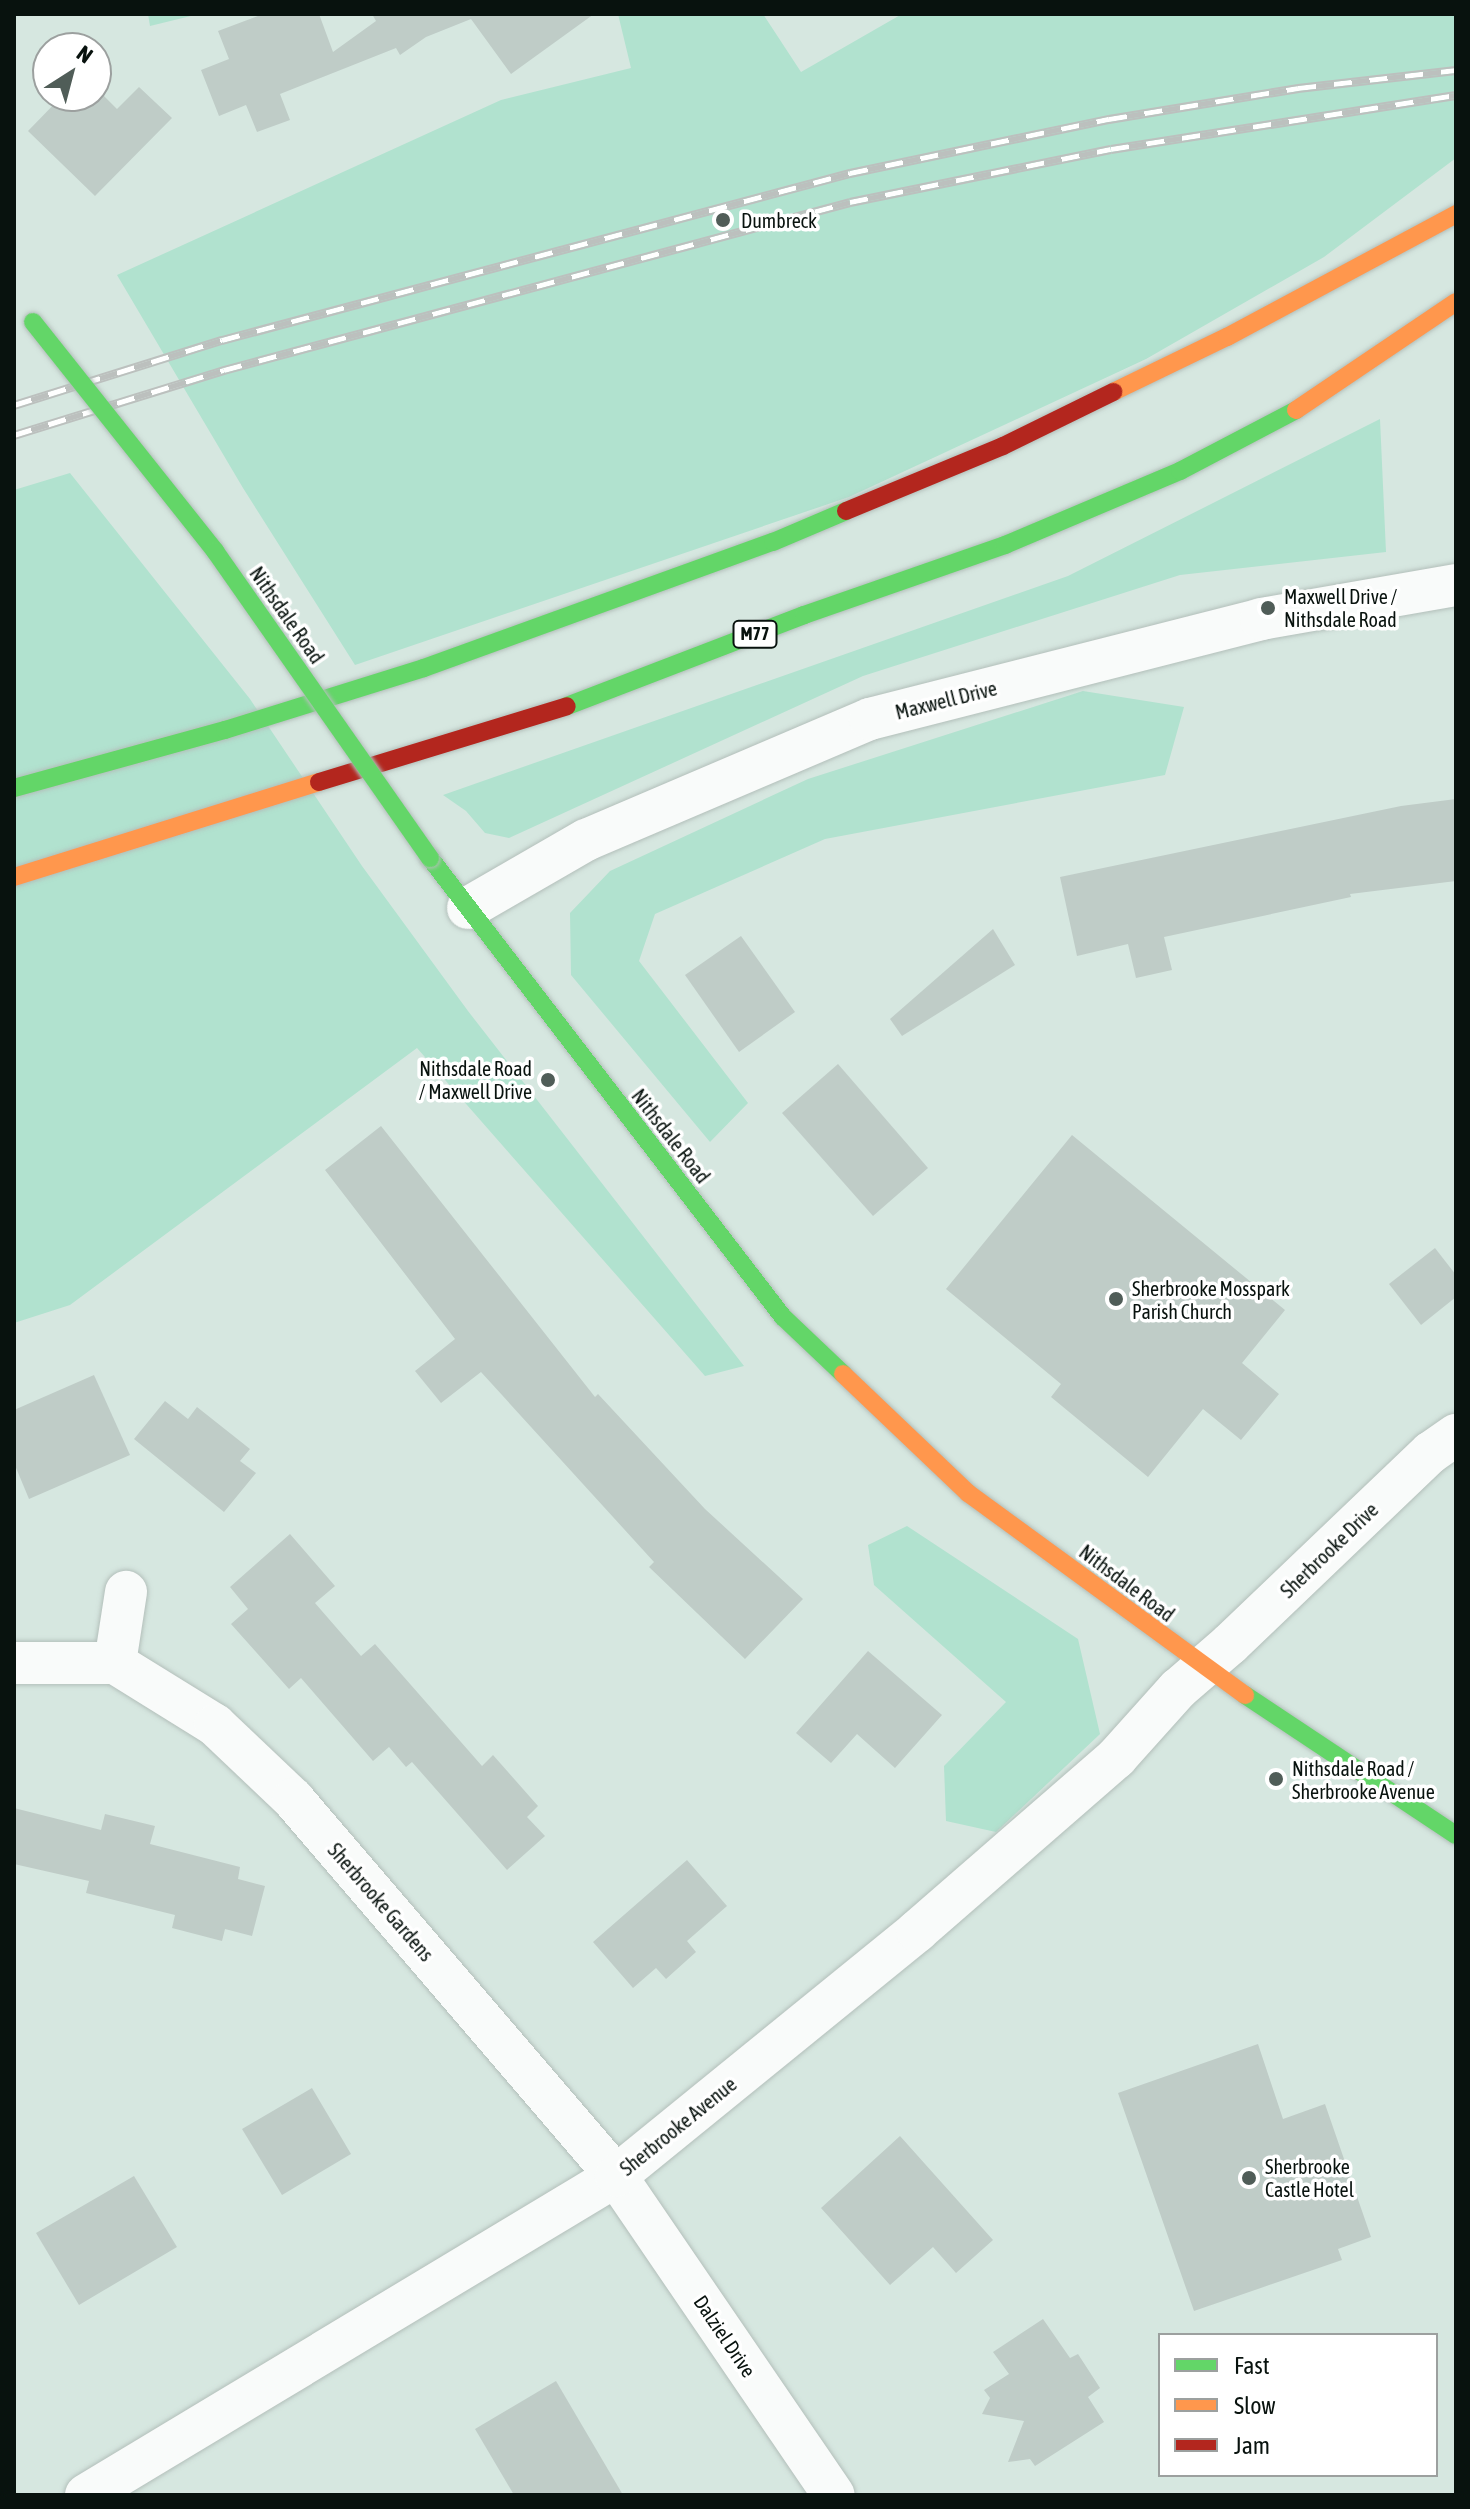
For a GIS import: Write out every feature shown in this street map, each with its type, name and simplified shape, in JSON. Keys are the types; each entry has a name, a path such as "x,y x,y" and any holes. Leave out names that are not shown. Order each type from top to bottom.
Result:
{"main road":[{"path":"14,788 210,735 424,668 669,581 827,520 1003,446 1138,381 1307,296 1456,214"},
{"name":"M77","path":"14,877 582,701 804,615 1005,545 1180,471 1312,401 1456,302"},
{"name":"Nithsdale Road","path":"28,317 215,551 430,858 783,1317 968,1493 1203,1667 1456,1835"}],"street":[{"name":"Maxwell Drive","path":"468,908 586,840 870,719 1261,619 1456,585"},
{"name":"Sherbrooke Drive","path":"1203,1667 1430,1453 1456,1435"},
{"path":"14,1663 115,1663 126,1592"},
{"name":"Sherbrooke Gardens","path":"115,1663 215,1725 293,1799 616,2176"},
{"name":"Sherbrooke Avenue","path":"86,2495 616,2176 929,1921 1116,1758 1178,1689 1203,1667"},
{"name":"Dalziel Drive","path":"616,2176 834,2495"}],"green space":[{"path":"148,14 199,14 150,26"},
{"path":"618,14 763,14 801,72 902,14 1456,14 1456,158 1324,257 1146,359 849,497 355,665 243,488 117,275 501,100 631,68"},
{"path":"1380,419 1386,552 1180,575 863,676 509,838 485,833 466,811 443,795 1068,576"},
{"path":"70,473 250,699 362,866 468,1011 744,1366 705,1376 417,1048 70,1305 14,1323 14,490"},
{"path":"1083,691 1184,707 1165,775 825,839 655,914 639,961 748,1103 710,1142 571,975 570,913 610,871 808,779"},
{"path":"907,1526 1078,1639 1100,1734 996,1832 946,1821 944,1766 1006,1702 874,1585 868,1545"}],"building":[{"path":"263,14 319,14 333,52 376,21 372,14 594,14 511,74 471,19 426,37 400,55 396,48 280,94 290,120 257,132 246,105 219,116 201,70 229,59 218,31"},
{"path":"139,87 172,118 95,196 28,131 46,112 112,112 112,104 117,109"},
{"path":"1456,799 1456,881 1350,894 1351,897 1164,937 1172,970 1136,978 1128,944 1077,956 1060,877 1401,806"},
{"path":"993,929 1015,965 902,1036 890,1019"},
{"path":"741,936 795,1012 739,1052 685,975"},
{"path":"838,1064 928,1168 873,1216 782,1113"},
{"path":"381,1126 595,1397 598,1394 705,1509 803,1599 745,1659 649,1567 654,1562 481,1372 441,1403 415,1371 455,1339 325,1170"},
{"name":"Sherbrooke Mosspark Parish Church","path":"1072,1135 1285,1310 1242,1363 1279,1394 1241,1440 1203,1409 1148,1477 1051,1397 1061,1384 946,1289"},
{"path":"1435,1248 1456,1275 1456,1297 1421,1325 1389,1284"},
{"path":"94,1375 130,1455 29,1499 14,1463 14,1410"},
{"path":"165,1401 188,1419 197,1407 250,1449 240,1461 256,1473 224,1512 134,1439"},
{"path":"290,1534 335,1586 315,1603 361,1656 375,1644 482,1766 493,1755 538,1806 527,1817 545,1836 507,1870 412,1762 406,1767 389,1747 373,1761 301,1678 289,1689 231,1624 248,1609 230,1587"},
{"path":"868,1651 942,1715 895,1768 857,1734 831,1763 796,1733"},
{"path":"14,1808 101,1830 105,1814 155,1826 150,1844 240,1867 238,1879 265,1886 252,1936 225,1929 222,1941 172,1928 175,1915 86,1893 89,1881 14,1864"},
{"path":"687,1860 727,1906 687,1941 696,1952 666,1979 656,1968 633,1988 593,1942"},
{"name":"Sherbrooke Castle Hotel","path":"1258,2044 1283,2119 1325,2104 1371,2237 1338,2249 1342,2260 1194,2311 1118,2093"},
{"path":"312,2088 351,2154 282,2195 242,2129"},
{"path":"900,2136 993,2240 956,2273 933,2247 890,2285 821,2208"},
{"path":"134,2176 177,2247 79,2305 36,2233"},
{"path":"1043,2319 1070,2358 1078,2354 1100,2388 1088,2397 1104,2422 1035,2466 1030,2459 1008,2462 1024,2421 982,2414 990,2398 984,2390 1009,2374 993,2352"},
{"path":"556,2381 623,2495 514,2495 475,2429"}],"railway":[{"path":"14,405 222,340 850,173 1109,119 1298,88 1456,70"},
{"path":"14,435 224,370 850,202 1111,149 1456,95"}],"traffic: fast":[{"path":"33,322 215,551 430,858"},
{"path":"567,706 804,615 1005,545 1180,471 1296,410"},
{"path":"14,788 225,730 424,668 773,542 846,511"},
{"path":"430,858 783,1317 843,1374"},
{"path":"1245,1695 1456,1835"}],"traffic: slow":[{"path":"1113,392 1227,337 1456,214"},
{"path":"1296,410 1456,302"},
{"path":"14,877 319,782"},
{"path":"843,1374 968,1493 1245,1695"}],"traffic: jam":[{"path":"846,511 1003,446 1113,392"},
{"path":"319,782 567,706"}],"place":[{"name":"Dumbreck","path":"723,220"},
{"name":"Maxwell Drive / Nithsdale Road","path":"1268,608"},
{"name":"Nithsdale Road / Maxwell Drive","path":"548,1080"},
{"name":"Sherbrooke Mosspark Parish Church","path":"1116,1299"},
{"name":"Nithsdale Road / Sherbrooke Avenue","path":"1276,1779"},
{"name":"Sherbrooke Castle Hotel","path":"1249,2178"}]}
